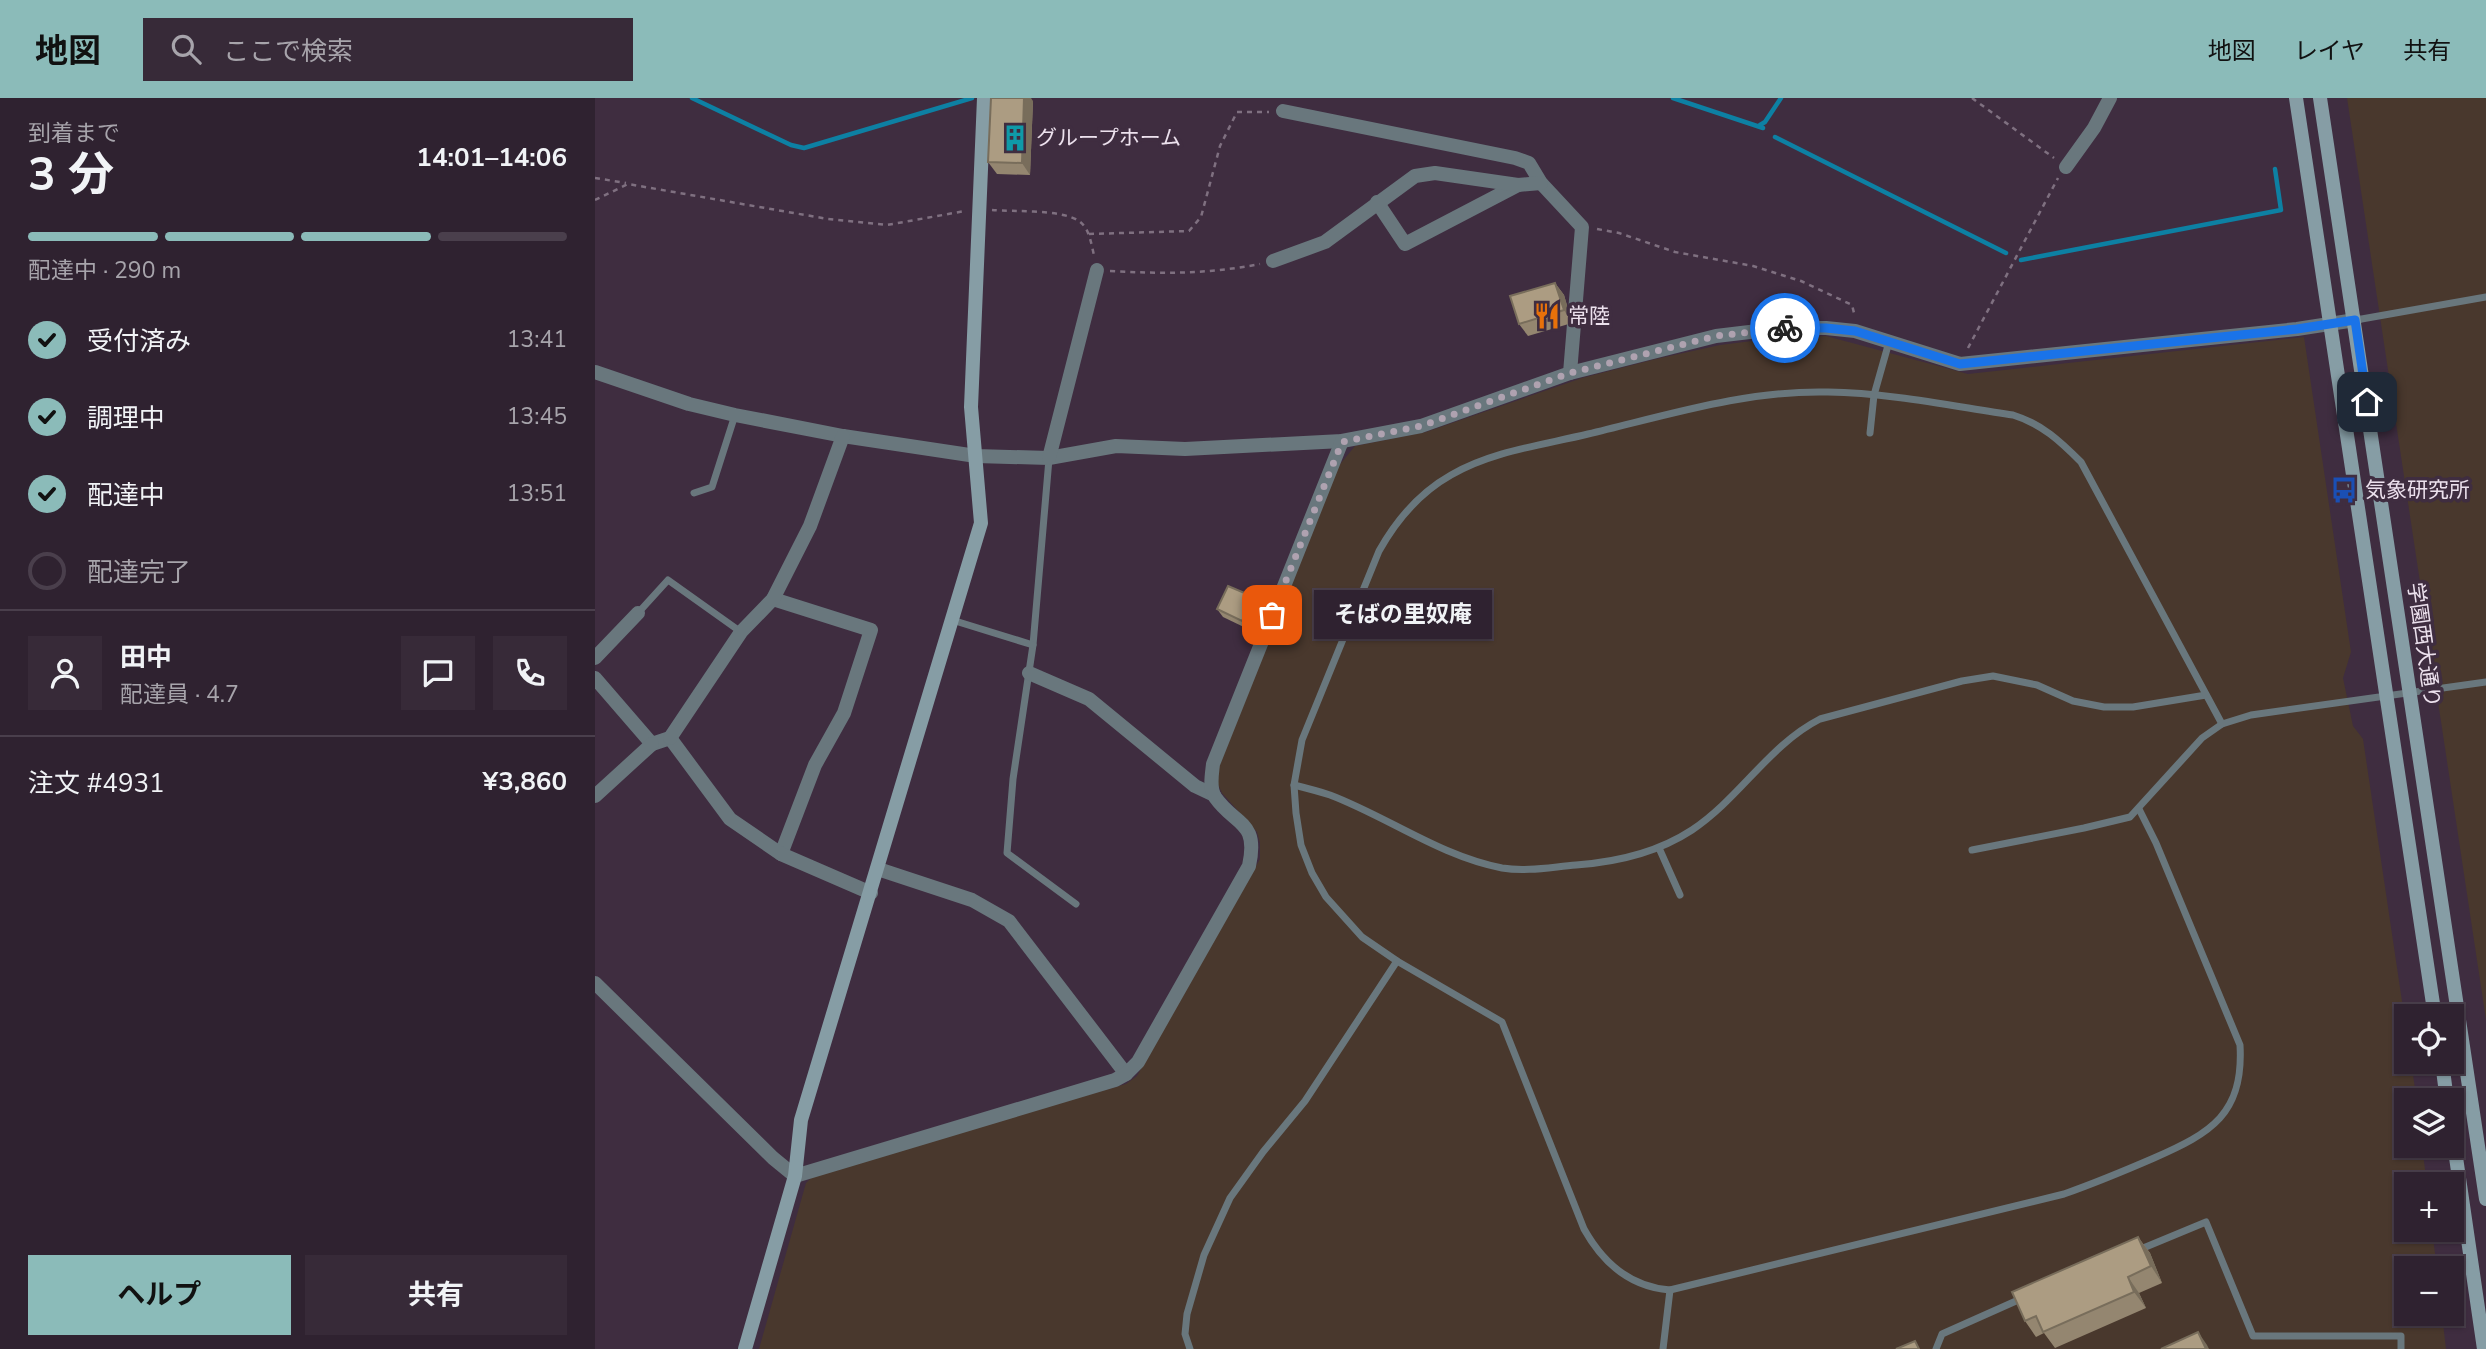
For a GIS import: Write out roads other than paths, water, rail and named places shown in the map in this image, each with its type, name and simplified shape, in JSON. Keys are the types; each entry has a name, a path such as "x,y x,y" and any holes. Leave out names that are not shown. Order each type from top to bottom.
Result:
{"main road":[{"path":"745,1349 795,1176 801,1120 981,523 971,407 984,98"},
{"name":"学園西大通り","path":"2297,98 2433,1004"},
{"name":"学園西大通り","path":"2320,98 2486,1199"},
{"path":"2456,1158 2484,1349"}],"street":[{"path":"2066,167 2094,128 2110,98"},
{"path":"1283,111 1529,163 1541,183 1582,227 1570,373"},
{"path":"1273,261 1325,242 1415,176 1435,173 1518,185 1541,183"},
{"path":"1377,202 1405,244 1518,185"},
{"path":"1049,458 1097,270"},
{"path":"595,372 689,404 843,436 976,456 1049,458 1117,446 1185,449 1342,442 1421,426 1570,373 1716,336 1783,328 1855,331 1960,364 2355,320"},
{"path":"595,796 652,744 670,738 741,632 773,599 810,526 843,436"},
{"path":"1214,795 1211,781 1213,764 1342,442"},
{"path":"773,599 871,630 844,713 815,765 781,854"},
{"path":"595,658 638,613"},
{"path":"595,983 773,1158 795,1176 1115,1080 1126,1073 1138,1062 1249,866 1251,835 1214,795 1195,786 1089,699 1029,673"},
{"path":"595,678 652,744"},
{"path":"670,738 730,819 781,854 871,892"},
{"path":"878,869 972,900 1009,921 1126,1073"}],"lane":[{"path":"2355,320 2486,297"},
{"path":"1870,433 1874,394 1889,342"},
{"path":"2139,809 2156,843 2240,1045 2241,1062 2237,1087 2226,1111 2211,1129 2192,1142 2064,1194 1670,1290 1621,1275 1592,1244 1502,1022 1397,961 1362,937 1326,897 1312,873 1301,845 1294,785 1302,740 1379,551 1392,528 1408,509 1436,485 1474,463 1498,455 1734,399 1786,393 1874,394 2013,415 2032,421 2055,436 2081,462 2222,724"},
{"path":"694,493 712,487 735,415"},
{"path":"1049,458 1033,645 1013,779 1007,853 1076,904"},
{"path":"638,613 669,580 741,632"},
{"path":"953,620 1033,645"},
{"path":"1294,785 1331,796 1463,857 1502,867 1545,870 1601,864 1659,848 1710,817 1800,729 1820,719 1962,681 1993,676 2037,685 2073,701 2103,707 2133,707 2206,695"},
{"path":"1972,850 2130,817 2202,738 2222,724 2251,715 2486,682"},
{"path":"1659,848 1680,895"},
{"path":"1190,1349 1185,1334 1187,1314 1204,1255 1230,1198 1305,1101 1397,961"},
{"path":"2133,1252 2206,1222 2253,1336 2401,1336 2402,1349"},
{"path":"1663,1349 1670,1290"},
{"path":"1936,1349 1942,1334 2036,1293"}],"waterway":[{"path":"692,98 791,145 804,148 972,98"},
{"path":"1673,98 1763,128"},
{"path":"1760,125 1765,122 1781,98"},
{"path":"1775,137 2006,253"},
{"path":"2021,260 2281,210 2275,169"}],"place":[{"name":"グループホーム","path":"1015,138"},
{"name":"常陸","path":"1547,316"},
{"name":"気象研究所","path":"2344,490"},
{"name":"そばの里奴庵","path":"1272,615"}]}
